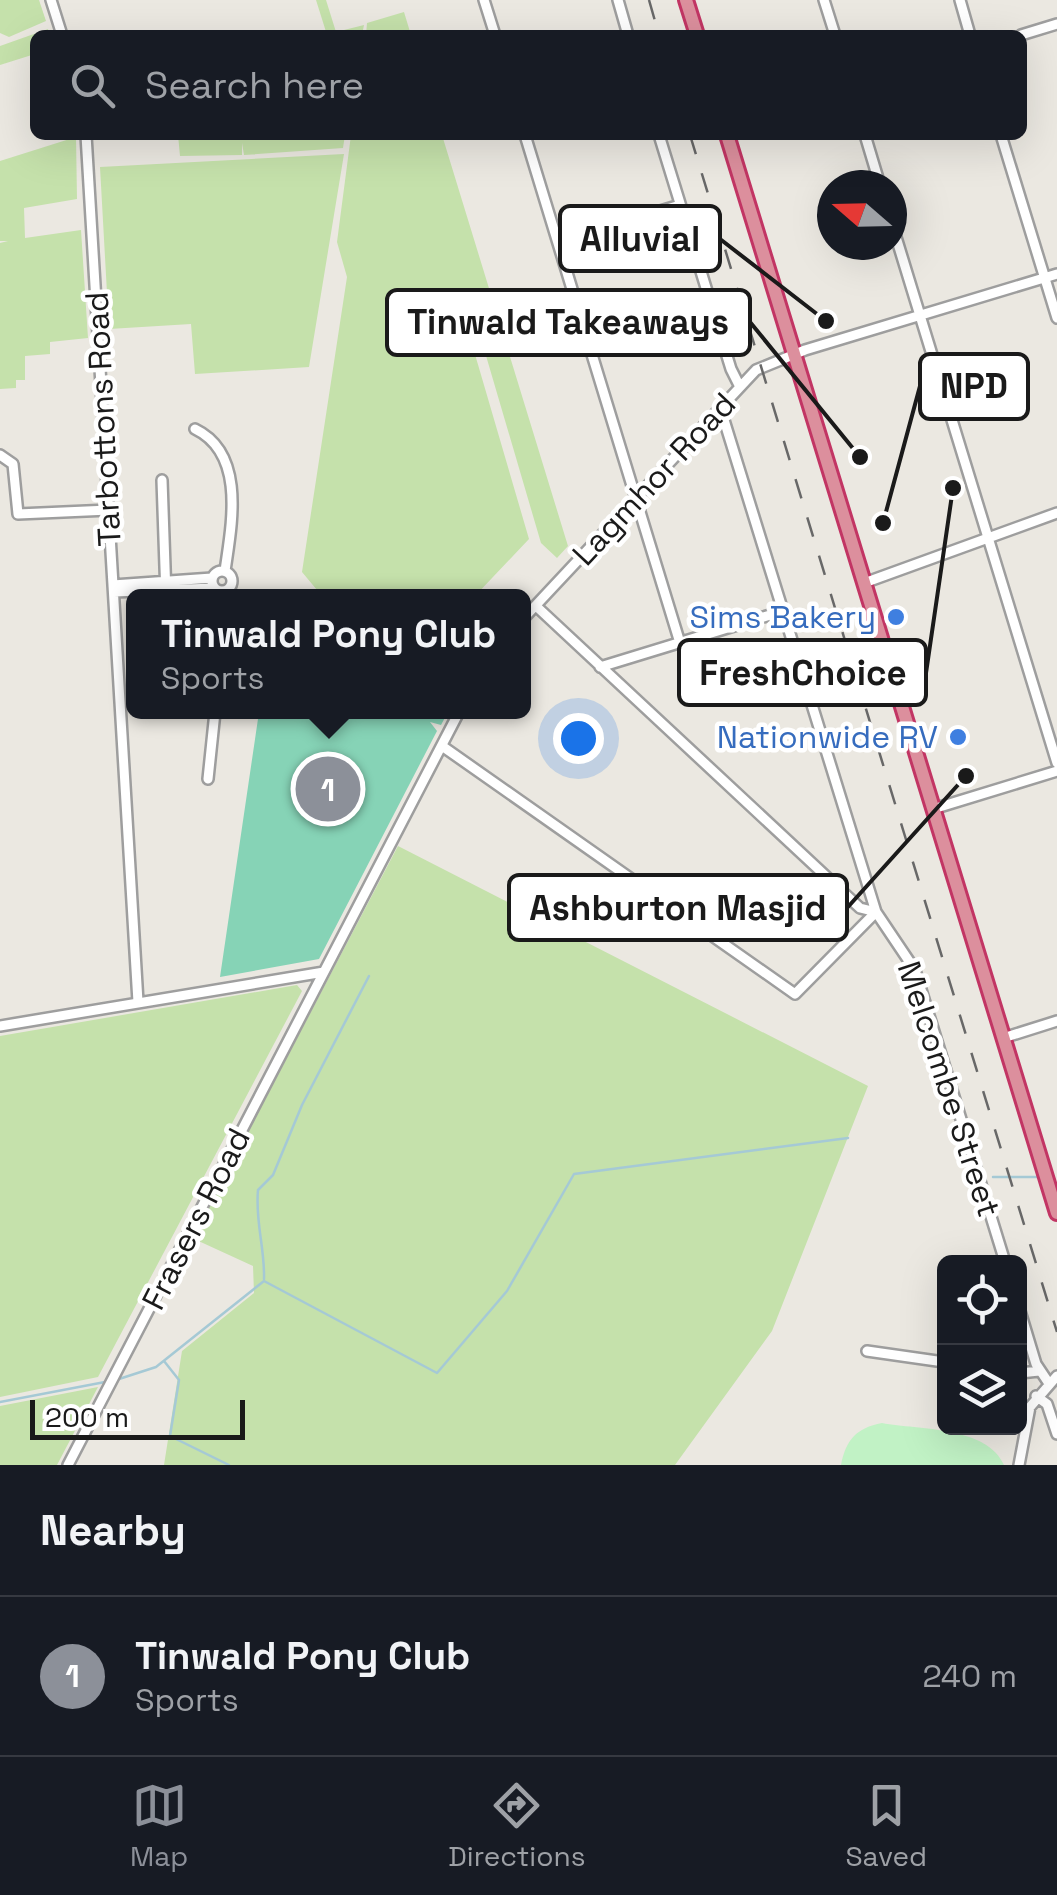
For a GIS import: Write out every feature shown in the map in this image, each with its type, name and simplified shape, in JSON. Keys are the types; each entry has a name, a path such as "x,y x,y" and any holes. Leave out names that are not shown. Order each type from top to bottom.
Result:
{"highway":[{"path":"686,0 695,30"},
{"path":"730,140 1057,1212"}],"street":[{"path":"51,0 60,30"},
{"path":"484,0 493,30"},
{"path":"618,0 627,30"},
{"path":"824,0 833,30"},
{"path":"960,0 969,30"},
{"path":"1027,33 1057,24"},
{"name":"Tarbottons Road","path":"86,140 138,1002"},
{"path":"527,140 680,643"},
{"path":"660,140 730,368 740,386"},
{"path":"866,140 876,170"},
{"path":"1003,140 1057,318"},
{"path":"558,242 680,205"},
{"path":"903,260 1057,763"},
{"name":"Lagmhor Road","path":"531,611 761,367 794,353 1057,274"},
{"name":"Melcombe Street","path":"720,407 876,912 915,970 1003,1255"},
{"path":"195,430 212,441 231,485 225,572 217,589"},
{"path":"0,455 14,464 18,514 109,510"},
{"path":"162,480 167,589"},
{"path":"864,583 1057,513"},
{"path":"114,589 217,589 232,583 225,572"},
{"path":"536,606 860,908 876,912"},
{"path":"600,666 784,612"},
{"path":"208,778 214,719"},
{"path":"0,1026 324,972 456,719"},
{"path":"442,746 795,994 876,912"},
{"path":"933,809 1057,771"},
{"name":"Frasers Road","path":"68,1465 324,972"},
{"path":"1003,1038 1057,1021"},
{"path":"1020,1465 1027,1416 1036,1396 1052,1379 1040,1371 1027,1332"},
{"path":"867,1351 937,1361"},
{"path":"1027,1372 1040,1371"},
{"path":"1036,1396 1047,1404 1057,1434"}],"green space":[{"path":"0,0 39,0 46,21 9,37 0,33"},
{"path":"316,0 326,0 335,30 325,30"},
{"path":"404,12 409,30 366,30 367,23"},
{"path":"30,35 30,56 0,65 0,46"},
{"path":"76,140 77,199 24,208 25,238 81,230 88,338 50,342 50,354 25,356 25,380 16,380 16,388 0,389 0,243 8,241 0,241 0,161"},
{"path":"178,140 344,140 343,148 244,155 242,143 242,155 180,156"},
{"path":"350,140 444,140 568,546 557,558 541,543 477,325 467,327 529,539 482,589 316,589 302,572 347,277 337,242"},
{"path":"344,154 309,367 195,374 191,324 109,329 100,167"},
{"path":"258,719 444,719 441,725 430,722 437,731 319,959 220,977"},
{"path":"398,846 868,1086 772,1331 675,1465 164,1465 182,1351 254,1293 253,1266 192,1238"},
{"path":"297,985 302,991 98,1377 0,1397 0,1036"},
{"path":"98,1387 57,1465 0,1465 0,1406"},
{"path":"882,1423 937,1430 937,1435 968,1436 995,1452 1004,1465 841,1465 854,1436"}],"waterway":[{"path":"264,1279 258,1190 273,1175 302,1105 369,976"},
{"path":"119,1379 156,1367 264,1281 437,1373 507,1291 574,1174 848,1138"},
{"path":"993,1177 1038,1177"},
{"path":"164,1361 179,1380 170,1436 229,1465"},
{"path":"0,1402 105,1382"}],"railway":[{"path":"649,0 658,30"},
{"path":"692,140 1057,1332"}],"place":[{"name":"Alluvial","path":"826,321"},
{"name":"Tinwald Takeaways","path":"860,457"},
{"name":"FreshChoice","path":"953,488"},
{"name":"NPD","path":"883,523"},
{"name":"Sims Bakery","path":"896,617"},
{"name":"Nationwide RV","path":"958,737"},
{"name":"Ashburton Masjid","path":"966,776"},
{"name":"Tinwald Pony Club","path":"328,789"}]}
